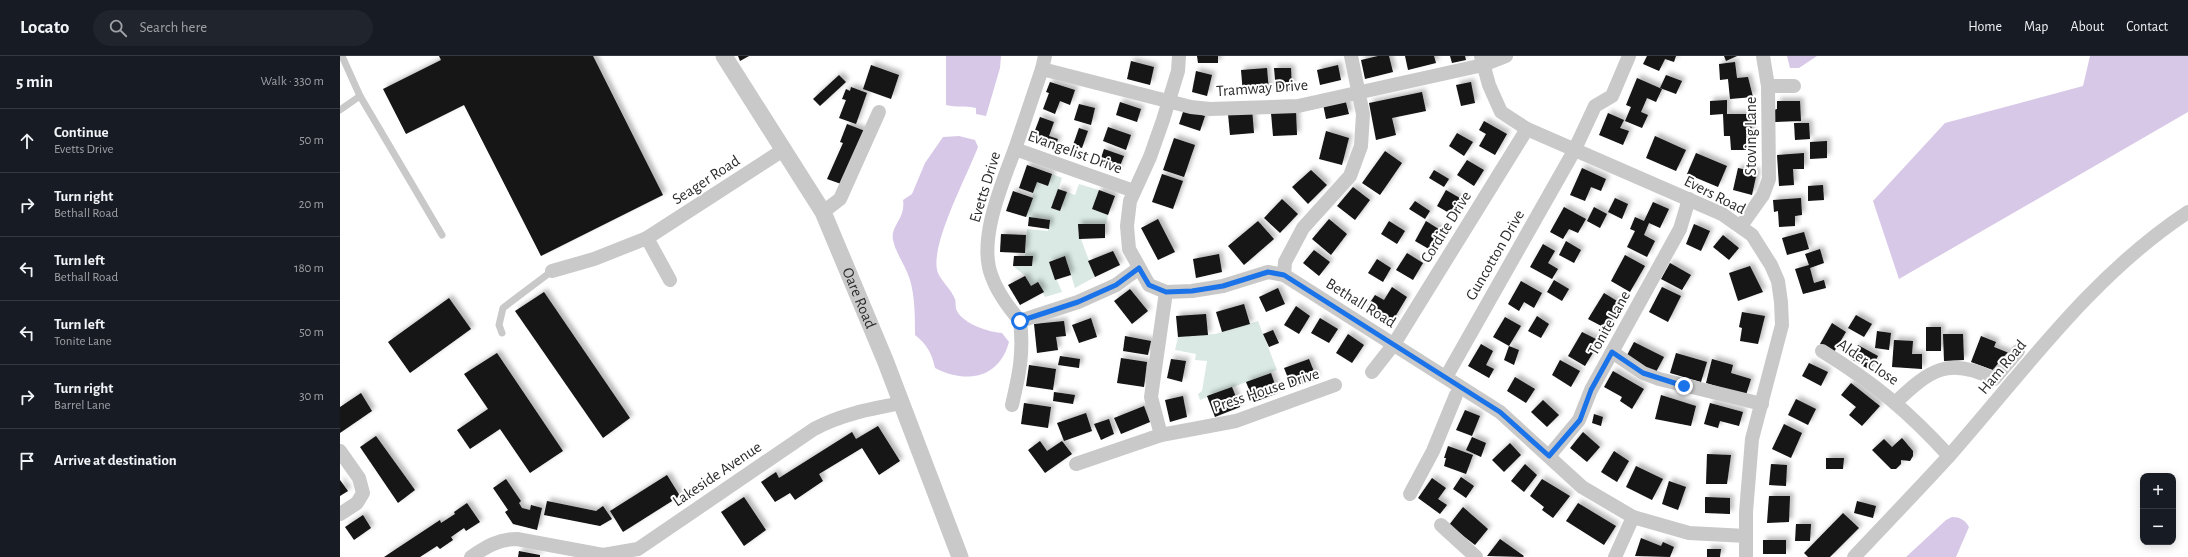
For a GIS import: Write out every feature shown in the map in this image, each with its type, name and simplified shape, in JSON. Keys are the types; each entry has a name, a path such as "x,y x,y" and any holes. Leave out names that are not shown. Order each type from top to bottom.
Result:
{"street":[{"name":"Oare Road","path":"724,56 823,212 868,316 960,557"},
{"name":"Bethall Road","path":"1179,56 1178,71 1170,100 1150,157 1130,201 1127,226 1130,249 1149,285 1166,292 1192,291 1223,286 1268,272 1284,275 1500,412 1582,486 1632,517 1689,533 1746,536"},
{"path":"1284,275 1285,262 1303,228 1350,176 1361,146 1363,128 1351,56"},
{"name":"Tramway Drive","path":"1170,100 1190,107 1248,108 1298,106 1506,56"},
{"name":"Guncotton Drive","path":"1446,377 1574,151 1595,106 1612,96 1629,56"},
{"name":"Stoving Lane","path":"1741,226 1763,195 1769,179 1768,86 1763,56"},
{"name":"Evers Road","path":"1482,61 1501,112 1527,129 1574,151 1722,214 1752,235 1771,265 1778,281 1782,325 1750,454 1746,557"},
{"name":"Evangelist Drive","path":"1134,191 1015,149 1043,62 1170,100"},
{"name":"Stoving Lane","path":"1768,86 1794,86"},
{"path":"823,212 840,199 879,112"},
{"name":"Cordite Drive","path":"1372,372 1394,344 1527,129"},
{"name":"Evetts Drive","path":"1015,149 991,216 987,248 991,276 1004,302 1020,321"},
{"name":"Seager Road","path":"552,271 594,259 647,238 783,150"},
{"name":"Tonite Lane","path":"1549,456 1580,420 1591,390 1680,229 1689,199"},
{"name":"Ham Road","path":"1854,557 1949,456 2055,332 2116,270 2174,221 2188,212"},
{"path":"647,238 670,280"},
{"path":"1012,406 1022,365 1023,343 1020,321 1078,302 1116,285 1139,268"},
{"path":"1161,435 1151,397 1166,292"},
{"name":"Alder Close","path":"1822,351 1862,375 1896,402 1949,456"},
{"name":"Alder Close","path":"1896,402 1922,378 1942,369 1963,368 1994,379 2018,351"},
{"path":"1612,352 1643,373 1653,377 1762,404"},
{"name":"Press House Drive","path":"1076,464 1161,435 1236,420 1335,385"},
{"path":"1410,494 1433,451 1456,395"},
{"name":"Lakeside Avenue","path":"471,557 492,544 507,539 548,551 603,555 638,549 814,429 835,418 862,410 902,403"},
{"path":"340,451 359,478 363,493 357,503 340,514"},
{"path":"1615,557 1632,517"},
{"path":"1441,525 1476,557"}],"lane":[{"path":"342,56 360,96 442,235"},
{"path":"340,110 360,96"},
{"path":"502,333 499,325 503,308 552,271"}],"shaded area":[{"path":"946,56 1001,56 1000,68 986,116 976,114 976,108 946,105"},
{"path":"1787,56 1817,56 1799,68 1790,68"},
{"path":"2090,56 2188,56 2188,112 1899,279 1873,201 1945,123 2083,86"},
{"path":"959,136 975,140 978,147 950,211 944,229 936,262 938,273 953,295 956,309 960,316 977,326 990,331 1002,333 1009,342 998,364 989,371 980,375 969,377 958,376 935,368 928,350 923,342 915,335 912,287 893,240 894,230 902,212 903,200 912,194 925,163 943,137"},
{"path":"1052,174 1062,178 1052,208 1060,211 1067,192 1075,195 1079,184 1099,190 1092,209 1108,215 1106,224 1078,224 1079,239 1081,239 1095,277 1075,288 1065,256 1049,262 1062,292 1045,297 1038,282 1031,286 1025,276 1013,266 1032,266 1033,257 1025,256 1027,229 1048,231 1049,220 1026,217 1037,182 1048,186"},
{"path":"1258,321 1277,370 1200,400 1198,394 1202,391 1207,361 1195,360 1196,354 1175,350 1178,337 1215,334"},
{"path":"1952,517 1962,519 1969,527 1956,557 1906,557 1946,520"}],"building":[{"path":"439,56 593,56 663,195 541,256 464,105 406,134 383,89 441,60"},
{"path":"738,56 749,56 740,61"},
{"path":"1197,56 1218,56 1218,63 1198,63"},
{"path":"1378,56 1389,56 1393,72 1365,79 1361,60"},
{"path":"1405,56 1434,56 1436,63 1408,70"},
{"path":"1450,56 1465,56 1466,60 1452,63"},
{"path":"1647,56 1676,56 1674,62 1665,59 1659,71 1643,64"},
{"path":"1724,56 1737,56 1726,61"},
{"path":"1131,61 1154,67 1150,85 1127,79"},
{"path":"1735,62 1737,78 1748,77 1753,97 1730,99 1728,79 1720,80 1719,64"},
{"path":"871,65 899,75 891,99 863,89"},
{"path":"1338,65 1341,80 1320,85 1317,70"},
{"path":"1267,68 1269,92 1243,94 1241,70"},
{"path":"1274,68 1291,68 1292,90 1276,91"},
{"path":"1196,71 1212,75 1207,96 1192,92"},
{"path":"839,75 846,82 820,106 813,99"},
{"path":"1666,75 1682,81 1676,94 1660,88"},
{"path":"1637,78 1662,89 1656,102 1647,98 1641,112 1648,115 1642,128 1625,121 1631,107 1626,105"},
{"path":"1050,82 1075,90 1070,105 1060,101 1055,114 1043,109 1049,93 1046,92"},
{"path":"1471,82 1475,103 1461,106 1456,85"},
{"path":"851,87 867,93 856,124 839,118 846,100 842,99 846,89 850,91"},
{"path":"1422,92 1426,111 1392,118 1396,135 1376,140 1369,103"},
{"path":"1345,99 1349,114 1326,119 1323,104"},
{"path":"1727,100 1727,114 1751,114 1752,135 1746,135 1746,150 1731,150 1730,136 1724,136 1723,114 1710,115 1710,101"},
{"path":"1777,101 1800,101 1801,121 1774,122 1774,110 1777,109"},
{"path":"1120,102 1141,109 1137,122 1116,115"},
{"path":"1079,104 1095,108 1091,125 1074,120"},
{"path":"1184,109 1205,116 1200,131 1179,124"},
{"path":"1252,109 1254,133 1230,135 1228,114"},
{"path":"1296,111 1297,135 1273,136 1271,113"},
{"path":"1608,113 1624,120 1620,128 1629,131 1623,145 1599,135"},
{"path":"1040,117 1054,122 1049,136 1058,139 1054,150 1031,141"},
{"path":"1484,121 1507,134 1495,155 1479,146 1486,134 1479,130"},
{"path":"1794,123 1809,123 1810,139 1795,140"},
{"path":"847,124 865,131 844,185 827,179 843,143 840,142"},
{"path":"1108,127 1131,135 1126,150 1103,141"},
{"path":"1079,128 1088,131 1082,148 1073,145"},
{"path":"1326,131 1349,138 1342,165 1319,159"},
{"path":"1457,133 1473,142 1464,156 1449,146"},
{"path":"1655,136 1686,150 1676,171 1646,158"},
{"path":"1174,138 1195,145 1184,177 1163,170"},
{"path":"1827,141 1827,158 1810,159 1810,142"},
{"path":"1104,149 1124,156 1118,171 1099,164"},
{"path":"1385,151 1402,163 1380,195 1362,183"},
{"path":"1696,153 1727,166 1718,187 1687,174"},
{"path":"1804,153 1804,169 1793,169 1794,185 1779,186 1777,155"},
{"path":"1467,160 1484,170 1474,186 1457,175"},
{"path":"1027,165 1052,174 1048,186 1037,182 1033,193 1019,188"},
{"path":"1582,168 1606,179 1601,191 1591,187 1585,201 1570,195"},
{"path":"1738,168 1757,172 1752,195 1733,190"},
{"path":"1311,170 1327,185 1308,204 1292,187"},
{"path":"1434,170 1449,179 1444,187 1429,178"},
{"path":"1162,174 1183,181 1173,209 1152,202"},
{"path":"1823,185 1824,200 1808,201 1808,186"},
{"path":"1353,187 1370,200 1355,220 1337,206"},
{"path":"1058,189 1067,192 1060,211 1051,208"},
{"path":"1099,190 1115,196 1108,215 1092,209"},
{"path":"1446,190 1465,201 1456,217 1437,206"},
{"path":"1013,191 1033,198 1026,217 1006,211"},
{"path":"1615,198 1628,204 1622,219 1608,212"},
{"path":"1801,198 1802,215 1795,216 1795,226 1779,227 1778,211 1774,212 1773,200"},
{"path":"1282,199 1298,214 1280,233 1264,218"},
{"path":"1415,201 1430,211 1425,219 1409,209"},
{"path":"1653,202 1669,209 1660,228 1649,223 1644,235 1655,241 1647,257 1627,247 1635,231 1630,229 1635,217 1644,221"},
{"path":"1564,207 1586,219 1578,233 1569,229 1563,239 1550,232"},
{"path":"1594,207 1607,214 1600,228 1587,221"},
{"path":"1029,217 1050,220 1049,229 1028,226"},
{"path":"1158,219 1175,252 1158,260 1141,228"},
{"path":"1329,219 1347,234 1331,255 1312,239"},
{"path":"1258,221 1274,239 1244,265 1228,246"},
{"path":"1389,221 1405,231 1397,244 1381,234"},
{"path":"1426,221 1445,233 1434,252 1415,241"},
{"path":"1078,224 1105,224 1105,238 1079,239"},
{"path":"1694,224 1710,231 1701,251 1686,244"},
{"path":"1804,232 1809,249 1787,255 1782,238"},
{"path":"1001,234 1026,235 1025,253 1000,252"},
{"path":"1723,235 1739,248 1729,260 1713,247"},
{"path":"1566,241 1581,250 1574,263 1559,255"},
{"path":"1543,244 1555,251 1548,263 1558,269 1552,279 1530,267"},
{"path":"1820,249 1824,263 1810,268 1814,283 1824,280 1826,288 1803,294 1795,269 1809,265 1805,254"},
{"path":"1314,250 1330,262 1319,276 1303,263"},
{"path":"1113,251 1120,265 1095,277 1088,261"},
{"path":"1407,253 1423,263 1413,280 1396,270"},
{"path":"1219,254 1222,272 1196,278 1193,259"},
{"path":"1625,255 1645,266 1630,292 1611,281"},
{"path":"1014,256 1033,256 1032,266 1013,266"},
{"path":"1065,256 1071,275 1055,280 1049,262"},
{"path":"1377,259 1391,268 1383,282 1368,273"},
{"path":"1670,263 1691,275 1682,290 1661,279"},
{"path":"1750,266 1763,292 1738,301 1729,273"},
{"path":"1025,276 1031,286 1038,282 1044,292 1020,305 1008,285"},
{"path":"1554,280 1569,289 1562,301 1547,292"},
{"path":"1521,281 1542,293 1534,308 1524,302 1519,311 1508,304"},
{"path":"1392,287 1407,297 1392,322 1367,307 1375,295 1384,300"},
{"path":"1662,287 1681,296 1668,322 1649,312"},
{"path":"1278,288 1285,304 1266,312 1259,297"},
{"path":"1130,289 1148,311 1132,324 1114,301"},
{"path":"544,292 630,418 603,438 515,311"},
{"path":"1604,293 1622,304 1607,329 1588,319"},
{"path":"449,298 471,329 410,373 388,342"},
{"path":"1244,304 1250,324 1222,332 1216,312"},
{"path":"1296,306 1310,316 1299,334 1284,325"},
{"path":"1742,312 1765,316 1758,344 1740,341 1742,328 1739,327"},
{"path":"1206,314 1208,335 1178,337 1176,316"},
{"path":"1856,315 1872,324 1864,337 1848,328"},
{"path":"1537,316 1549,324 1541,338 1528,331"},
{"path":"1505,317 1521,326 1509,346 1493,337"},
{"path":"1091,318 1097,337 1079,343 1072,325"},
{"path":"1320,318 1338,329 1329,343 1311,333"},
{"path":"1064,321 1066,336 1056,337 1058,350 1037,353 1034,324"},
{"path":"1832,323 1846,332 1834,352 1820,344"},
{"path":"1926,327 1941,327 1941,351 1926,351"},
{"path":"1273,330 1279,343 1269,347 1263,334"},
{"path":"1877,331 1891,333 1889,350 1875,348"},
{"path":"1582,332 1600,341 1585,366 1568,356"},
{"path":"1348,334 1364,345 1352,363 1336,353"},
{"path":"1943,334 1963,334 1964,360 1944,361"},
{"path":"1125,336 1151,341 1148,355 1123,351"},
{"path":"1981,336 1996,342 1994,347 2009,353 2001,373 1971,362"},
{"path":"1894,340 1913,341 1912,354 1922,354 1922,369 1892,367"},
{"path":"1634,342 1664,357 1655,374 1626,357"},
{"path":"1481,344 1493,351 1486,365 1494,369 1489,378 1468,366"},
{"path":"1858,345 1878,356 1870,370 1851,359"},
{"path":"1509,346 1519,350 1514,365 1504,360"},
{"path":"497,353 563,451 530,473 500,429 470,449 457,430 488,409 464,374"},
{"path":"1676,353 1707,362 1701,382 1670,373"},
{"path":"1060,356 1080,359 1079,368 1058,365"},
{"path":"1121,358 1147,362 1144,387 1117,383"},
{"path":"1171,359 1186,361 1182,382 1167,378"},
{"path":"1309,359 1317,379 1292,388 1284,368"},
{"path":"1712,359 1733,365 1731,373 1751,379 1746,395 1706,383"},
{"path":"1560,360 1580,371 1571,387 1552,375"},
{"path":"1809,363 1828,372 1821,386 1802,376"},
{"path":"1029,365 1056,369 1053,390 1026,386"},
{"path":"1613,371 1644,389 1632,409 1620,401 1622,397 1604,387"},
{"path":"1271,373 1278,393 1254,402 1246,382"},
{"path":"1515,377 1535,389 1526,403 1507,391"},
{"path":"1851,383 1880,406 1862,426 1849,415 1856,407 1841,395"},
{"path":"1232,387 1240,407 1215,417 1207,396"},
{"path":"1054,392 1075,395 1073,404 1053,401"},
{"path":"361,393 372,411 340,433 340,407"},
{"path":"1661,395 1696,406 1691,426 1655,419"},
{"path":"1183,396 1187,417 1170,422 1165,400"},
{"path":"1796,399 1816,409 1808,425 1788,415"},
{"path":"1543,400 1559,415 1547,427 1531,412"},
{"path":"1024,403 1051,407 1048,428 1021,424"},
{"path":"1710,403 1743,412 1739,426 1720,421 1718,428 1704,424"},
{"path":"1144,406 1150,422 1121,434 1114,418"},
{"path":"1465,410 1480,416 1472,436 1456,430"},
{"path":"1086,413 1092,431 1064,441 1057,423"},
{"path":"1594,414 1603,417 1601,426 1592,423"},
{"path":"1109,419 1114,434 1101,440 1094,424"},
{"path":"1784,424 1802,433 1791,458 1772,449"},
{"path":"878,426 900,461 879,475 862,448 819,474 823,481 795,500 790,493 775,502 761,482 776,472 779,478 852,432 856,439"},
{"path":"1583,432 1600,447 1587,462 1570,448"},
{"path":"376,436 415,490 398,503 360,447"},
{"path":"1472,437 1486,443 1481,457 1466,450"},
{"path":"1902,438 1913,451 1913,456 1910,461 1901,460 1901,464 1896,469 1891,469 1872,450 1884,439 1892,447"},
{"path":"1040,441 1047,451 1062,441 1072,454 1045,473 1028,450"},
{"path":"1510,443 1521,455 1504,472 1492,460"},
{"path":"1448,446 1473,455 1466,474 1444,466 1446,458 1444,458"},
{"path":"1614,451 1629,461 1617,482 1601,472"},
{"path":"1707,454 1731,455 1727,484 1706,484"},
{"path":"1826,458 1844,458 1843,469 1826,469"},
{"path":"1525,464 1537,475 1524,492 1511,481"},
{"path":"1771,464 1787,465 1786,486 1769,485"},
{"path":"1636,466 1663,479 1652,500 1626,487"},
{"path":"667,475 680,496 623,532 610,511"},
{"path":"1461,477 1474,486 1466,498 1453,489"},
{"path":"1432,478 1446,488 1438,499 1447,505 1440,514 1418,498"},
{"path":"506,479 521,501 519,503 522,508 530,510 531,505 542,508 537,530 513,524 505,512 508,510 493,488"},
{"path":"1542,479 1570,496 1553,518 1542,510 1544,507 1530,496"},
{"path":"340,480 348,491 340,496"},
{"path":"1669,481 1686,487 1678,510 1662,504"},
{"path":"1769,496 1790,496 1789,522 1767,523"},
{"path":"744,497 766,530 744,546 721,512"},
{"path":"1705,497 1730,498 1730,514 1705,513"},
{"path":"547,501 596,511 603,506 612,519 600,526 544,515"},
{"path":"1857,501 1876,506 1873,518 1854,513"},
{"path":"467,503 480,522 466,531 464,528 451,537 453,540 440,549 437,546 420,557 384,557 440,520 441,523 455,514 454,512"},
{"path":"1578,503 1616,526 1604,545 1566,521"},
{"path":"1463,507 1488,529 1475,545 1449,525"},
{"path":"1843,513 1859,528 1830,557 1808,557 1804,553"},
{"path":"363,515 371,528 354,540 345,527"},
{"path":"1796,524 1811,524 1810,541 1795,541"},
{"path":"1641,538 1661,546 1663,542 1674,547 1670,557 1635,556"},
{"path":"1500,539 1524,556 1487,556"},
{"path":"1763,540 1786,540 1786,554 1763,554"},
{"path":"1707,549 1721,549 1720,557 1707,557"},
{"path":"519,551 540,555 540,557 518,557"}],"route":[{"path":"1020,321 1078,302 1116,285 1139,268 1149,285 1166,292 1192,291 1223,286 1268,272 1284,275 1500,412 1549,456 1580,420 1591,390 1612,352 1643,373 1684,386"}]}
